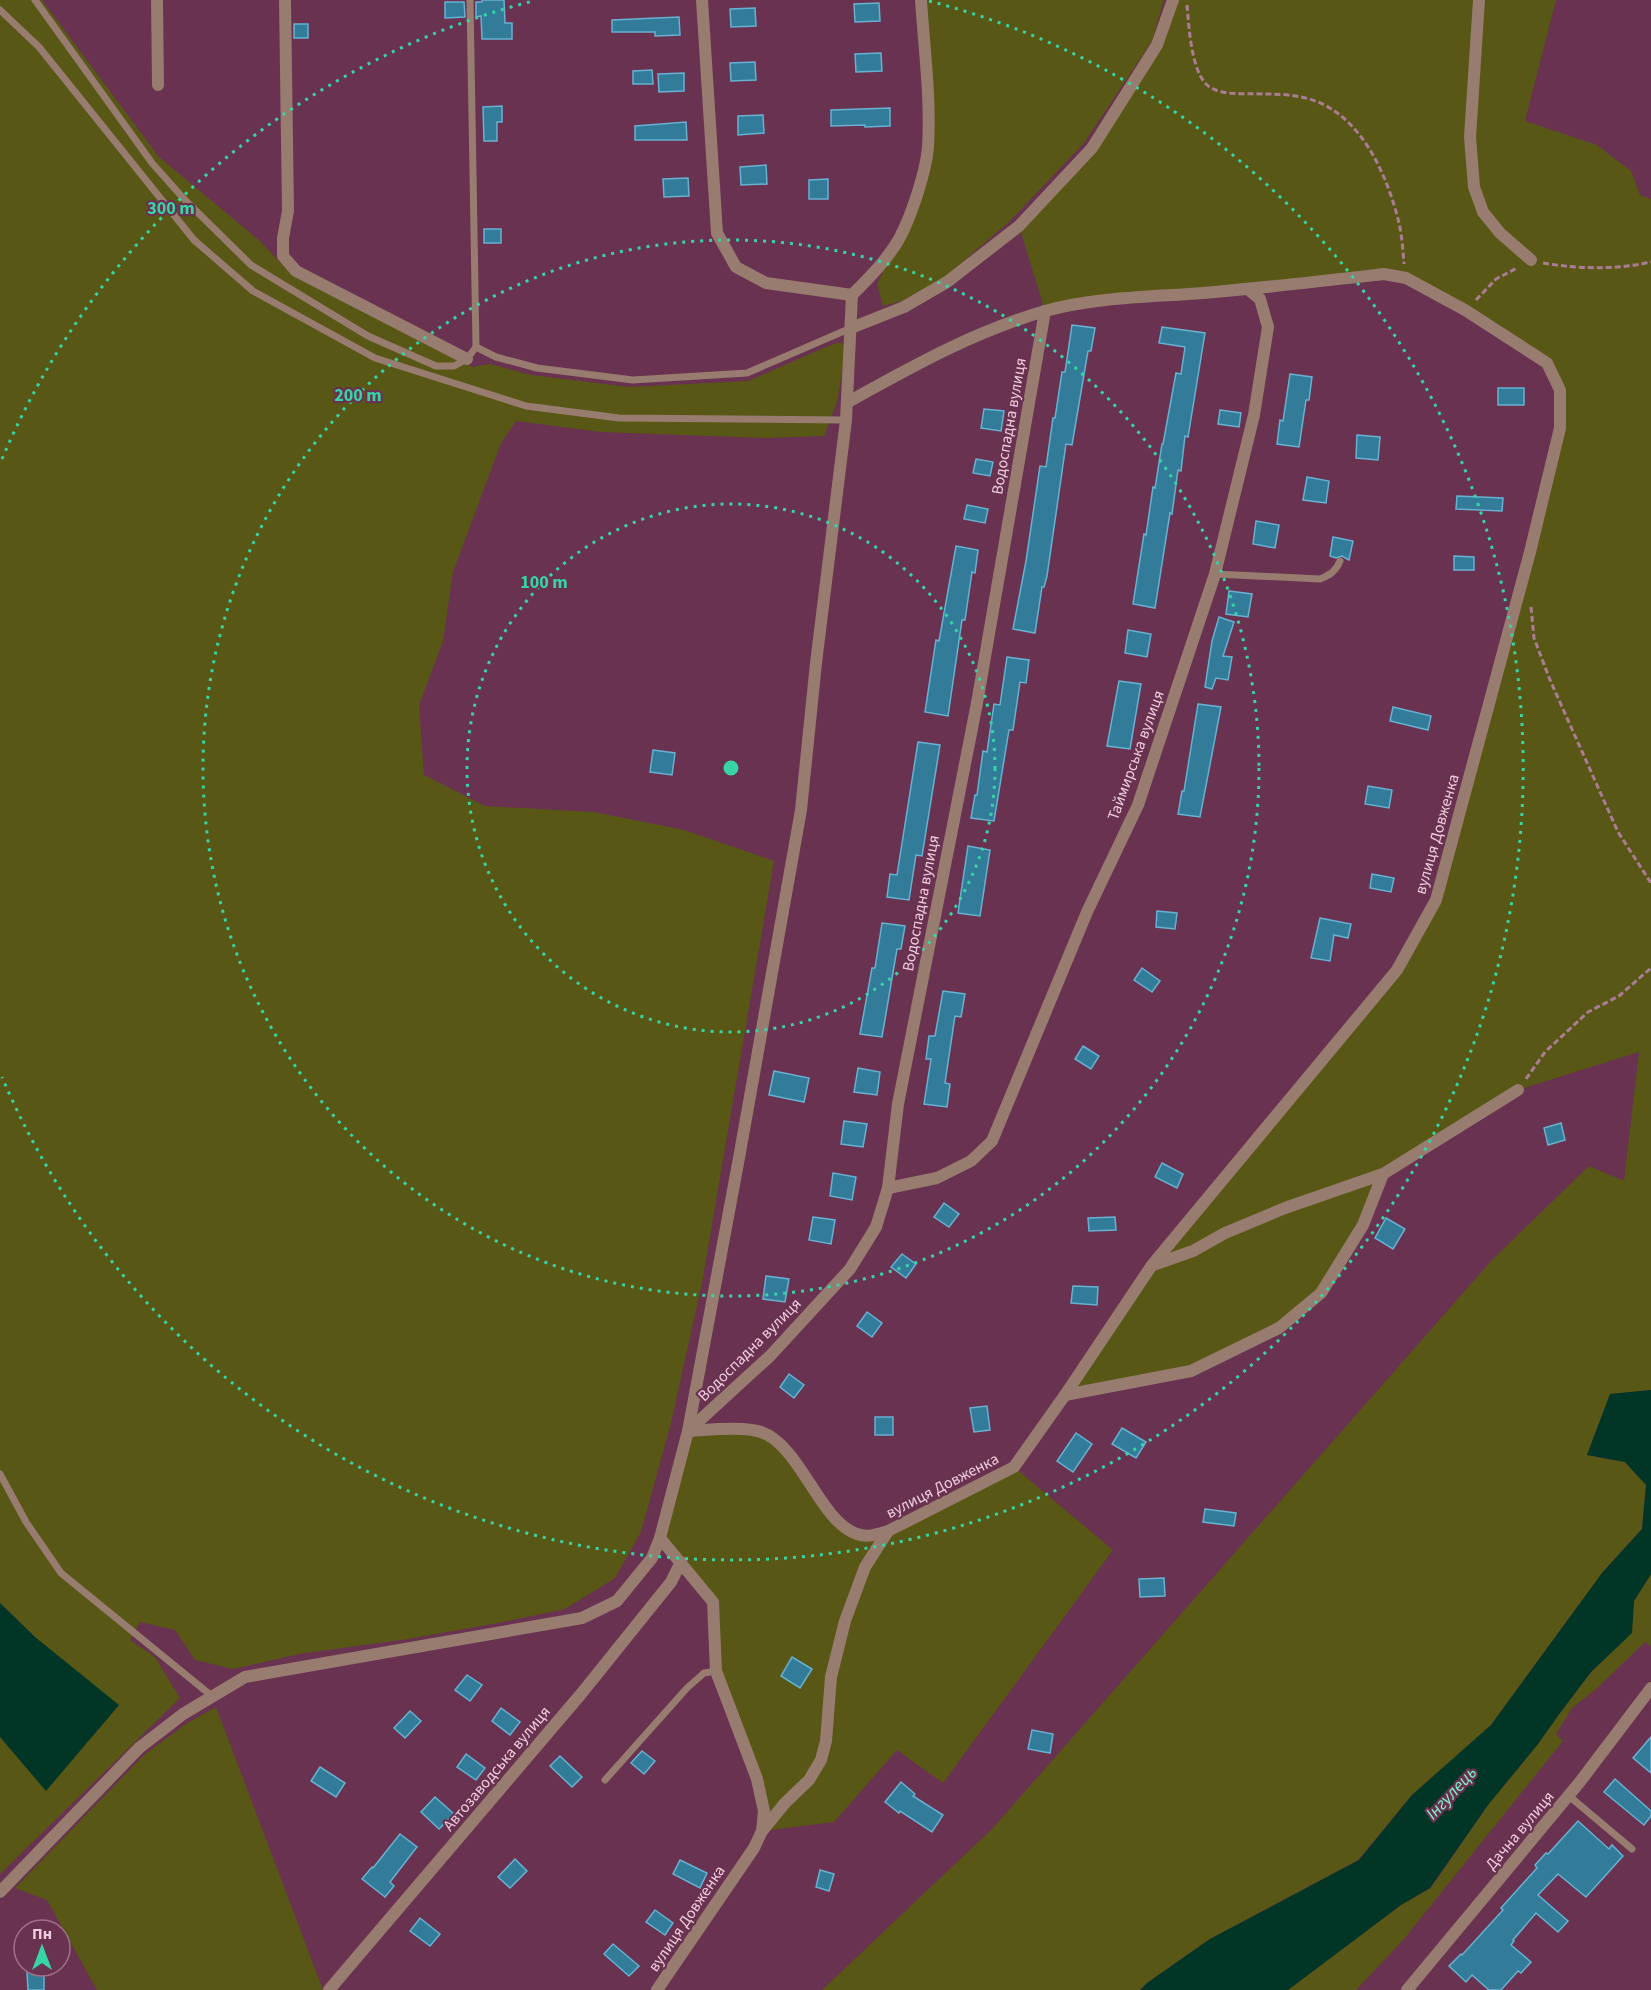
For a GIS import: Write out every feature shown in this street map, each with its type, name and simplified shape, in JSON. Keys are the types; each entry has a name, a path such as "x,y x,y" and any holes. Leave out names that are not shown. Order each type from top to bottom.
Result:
{"street":[{"path":"157,0 158,85"},
{"path":"285,0 288,211 283,238 283,256 296,271 467,359"},
{"path":"702,0 717,233 736,267 766,283 852,295 879,268 899,238 919,186 928,150 921,0"},
{"path":"851,328 903,307 947,282 1019,226 1092,148 1157,45 1173,0"},
{"path":"1479,0 1470,137 1474,187 1483,212 1500,233 1531,261"},
{"path":"848,402 908,368 968,339 1045,311 1085,302 1249,290 1384,274 1406,278 1465,310"},
{"name":"Таймирська вулиця","path":"888,1188 938,1178 971,1161 992,1141 1087,912 1137,805 1215,574 1254,415 1268,327 1260,299 1249,290"},
{"name":"Водоспадна вулиця","path":"0,1892 139,1748 183,1714 245,1677 582,1618 617,1602 652,1558 660,1538 688,1431 801,810 816,663 848,402 852,295"},
{"name":"вулиця Довженка","path":"688,1431 739,1429 761,1432 782,1445 828,1509 846,1528 858,1535 873,1536 888,1531 1014,1467 1152,1265 1397,970 1436,900 1530,552 1560,428 1560,390 1547,363 1465,310"},
{"name":"Водоспадна вулиця","path":"688,1431 770,1356 850,1269 876,1227 888,1188 898,1104 976,703 1045,311"},
{"path":"1152,1265 1193,1251 1225,1233 1285,1208 1383,1174 1518,1090"},
{"path":"1065,1395 1191,1371 1279,1328 1321,1293 1363,1224 1383,1174"},
{"path":"762,1831 785,1803 809,1780 821,1760 826,1741 831,1677 846,1621 865,1567 888,1531"},
{"name":"вулиця Довженка","path":"657,1990 754,1848 762,1831 764,1811 757,1779 716,1671 713,1602 660,1538"},
{"name":"Автозаводська вулиця","path":"328,1990 581,1694 671,1582 681,1562"},
{"name":"Дачна вулиця","path":"1407,1990 1569,1796 1651,1688"}],"lane":[{"path":"35,0 152,163 184,199 251,265 368,336 436,366 454,366 467,359 476,347 470,0"},
{"path":"0,10 39,47 194,240 253,291 375,358 526,406 607,417 846,420"},
{"path":"476,347 496,357 537,368 633,381 747,373 851,328"},
{"path":"1215,574 1320,579 1329,576 1337,569 1340,561"},
{"path":"0,1474 26,1522 61,1573 213,1696"},
{"path":"605,1780 687,1688 704,1673 716,1671"},
{"path":"1569,1796 1632,1849"}],"path":[{"path":"1187,0 1196,67 1206,84 1216,90 1232,93 1276,94 1302,97 1318,102 1337,113 1366,145 1381,172 1400,226 1406,278"},
{"path":"1465,310 1496,279 1531,261 1566,267 1610,269 1651,262"},
{"path":"1531,603 1534,638 1550,680 1618,832 1651,883"},
{"path":"1518,1090 1545,1052 1588,1012 1619,996 1651,968"}],"shaded area":[{"path":"0,0 42,0 159,157 260,241 292,275 472,367 490,364 531,375 629,387 748,381 828,346 840,342 846,348 837,402 824,436 766,438 601,432 516,421 501,443 453,572 443,641 419,705 424,775 485,806 594,812 684,830 774,861 702,1283 671,1423 641,1532 615,1578 565,1609 503,1622 408,1639 299,1654 233,1669 195,1660 175,1630 140,1622 130,1640 155,1657 180,1698 0,1874 0,1737 46,1790 35,1637 0,1603"},
{"path":"926,0 1164,0 1152,41 1084,143 1010,221 945,277 902,301 883,306 877,284 902,243 923,187"},
{"path":"1173,0 1556,0 1525,121 1597,145 1631,171 1640,195 1651,199 1651,1390 1610,1394 1587,1455 1625,1462 1646,1485 1642,1529 1602,1573 1491,1725 1412,1795 1358,1860 1210,1939 1140,1990 822,1990 992,1829 1492,1260 1589,1166 1624,1181 1639,1052 1518,1090 1383,1174 1321,1293 1279,1328 1191,1371 1065,1395 1152,1265 1397,970 1436,900 1560,428 1560,391 1547,363 1406,278 1045,311 1019,226 1092,148 1157,45"},
{"path":"739,1429 782,1445 846,1528 873,1536 1014,1467 1113,1550 943,1783 897,1750 834,1822 762,1831 764,1811 716,1671 713,1602 660,1538 688,1431"},
{"path":"1651,1574 1651,1646 1645,1642 1595,1690 1572,1708 1556,1734 1563,1741 1404,1939 1356,1990 1288,1990 1401,1905 1431,1888 1488,1805 1538,1744 1591,1672 1631,1633 1634,1601"},
{"path":"216,1707 323,1990 97,1990 72,1945 72,1918 57,1918 47,1900 15,1888 144,1755 187,1723"}],"water":[{"name":"Інгулець","path":"1651,1390 1651,1574 1634,1601 1632,1633 1591,1672 1538,1744 1488,1805 1430,1888 1401,1905 1288,1990 1140,1990 1210,1939 1359,1860 1412,1795 1491,1725 1602,1573 1642,1529 1646,1485 1625,1462 1587,1455 1610,1394"},
{"path":"0,1603 35,1637 119,1705 46,1791 0,1737"}],"building":[{"path":"482,0 504,0 505,23 512,23 512,39 482,39 481,16 476,17 476,2 482,2"},
{"path":"445,2 464,2 465,17 445,18"},
{"path":"879,3 880,21 855,22 854,4"},
{"path":"755,8 756,26 731,27 730,9"},
{"path":"679,17 680,35 655,36 655,32 612,32 612,20"},
{"path":"294,24 308,24 308,38 294,38"},
{"path":"881,53 882,71 856,72 855,54"},
{"path":"755,62 756,80 731,81 730,63"},
{"path":"652,70 653,84 633,84 633,71"},
{"path":"684,73 684,91 659,92 658,74"},
{"path":"502,106 502,122 497,122 497,141 484,141 483,107"},
{"path":"890,108 890,126 831,126 831,110"},
{"path":"763,115 764,133 738,135 738,116"},
{"path":"686,122 687,140 635,140 635,126"},
{"path":"766,165 767,184 741,185 740,167"},
{"path":"688,178 689,196 664,197 663,179"},
{"path":"828,179 828,199 809,199 809,180"},
{"path":"484,229 501,229 501,243 484,243"},
{"path":"1072,325 1095,328 1091,351 1088,351 1072,445 1066,444 1047,576 1044,587 1042,587 1035,633 1013,629 1040,466 1046,467 1053,418 1055,418 1062,372 1065,372"},
{"path":"1162,327 1205,333 1188,437 1185,436 1181,471 1178,470 1172,514 1170,513 1155,608 1133,604 1144,534 1146,535 1153,487 1155,488 1176,373 1181,374 1185,347 1159,343"},
{"path":"1290,374 1312,377 1299,447 1277,444"},
{"path":"1498,388 1524,388 1524,405 1498,405"},
{"path":"984,409 1004,411 1001,431 981,428"},
{"path":"1220,410 1241,413 1239,427 1218,424"},
{"path":"1357,435 1380,437 1378,460 1356,458"},
{"path":"976,459 993,462 990,476 973,473"},
{"path":"1307,477 1329,481 1326,503 1303,500"},
{"path":"1457,496 1503,498 1502,511 1456,509"},
{"path":"967,505 988,509 985,523 964,519"},
{"path":"1256,521 1279,525 1275,548 1253,544"},
{"path":"1333,537 1353,541 1349,560 1342,556 1336,558 1330,556"},
{"path":"956,546 978,550 975,573 972,572 965,620 962,620 948,716 925,712 936,640 939,641"},
{"path":"1454,556 1474,557 1474,570 1454,570"},
{"path":"1229,591 1252,594 1248,617 1226,614"},
{"path":"1219,617 1234,622 1223,656 1232,657 1228,680 1216,678 1212,689 1205,687 1212,641"},
{"path":"1128,630 1151,634 1147,657 1125,653"},
{"path":"1007,657 1029,660 1026,683 1020,682 1013,730 1009,730 994,821 971,818 975,795 977,795 983,751 987,752 994,704 1000,705"},
{"path":"1119,681 1141,684 1130,749 1107,746"},
{"path":"1198,704 1221,707 1200,817 1178,814"},
{"path":"1393,707 1431,716 1428,730 1390,721"},
{"path":"918,742 940,745 922,856 916,855 909,900 887,897 890,874 897,875"},
{"path":"653,750 675,753 672,775 650,772"},
{"path":"1368,786 1392,790 1389,808 1365,804"},
{"path":"968,846 990,850 980,916 958,913"},
{"path":"1372,874 1394,878 1391,892 1370,888"},
{"path":"1157,911 1177,913 1175,929 1156,927"},
{"path":"1320,918 1351,924 1348,938 1334,935 1330,961 1311,958"},
{"path":"882,923 905,926 901,949 897,949 882,1037 860,1034 872,968 875,968"},
{"path":"1142,968 1160,981 1152,992 1134,980"},
{"path":"943,991 965,994 961,1017 955,1016 945,1083 950,1084 947,1107 924,1104 931,1059 926,1059 929,1036 935,1036"},
{"path":"1083,1046 1099,1056 1091,1069 1075,1059"},
{"path":"858,1068 880,1072 877,1095 854,1092"},
{"path":"774,1071 809,1078 804,1102 769,1095"},
{"path":"844,1121 867,1124 863,1147 841,1144"},
{"path":"1561,1123 1565,1140 1548,1145 1544,1128"},
{"path":"1162,1163 1183,1174 1177,1188 1155,1177"},
{"path":"833,1173 856,1177 852,1200 830,1196"},
{"path":"944,1203 959,1214 949,1227 934,1217"},
{"path":"813,1217 835,1220 831,1244 809,1240"},
{"path":"1115,1217 1116,1230 1089,1231 1088,1218"},
{"path":"1386,1218 1405,1229 1393,1249 1375,1238"},
{"path":"902,1254 916,1264 906,1278 891,1267"},
{"path":"766,1276 789,1279 785,1302 763,1299"},
{"path":"1073,1286 1098,1287 1097,1305 1071,1303"},
{"path":"867,1312 882,1323 872,1337 857,1326"},
{"path":"789,1374 804,1385 794,1398 780,1387"},
{"path":"987,1406 990,1430 974,1432 970,1408"},
{"path":"875,1417 893,1417 893,1435 875,1435"},
{"path":"1122,1428 1146,1442 1136,1458 1112,1444"},
{"path":"1076,1433 1092,1444 1073,1472 1057,1461"},
{"path":"1205,1509 1236,1513 1234,1526 1203,1522"},
{"path":"1164,1578 1165,1596 1140,1597 1139,1579"},
{"path":"792,1657 812,1669 800,1688 781,1676"},
{"path":"467,1675 482,1685 470,1701 455,1690"},
{"path":"501,1708 520,1722 510,1735 492,1721"},
{"path":"410,1711 421,1721 405,1738 394,1728"},
{"path":"1032,1730 1053,1734 1050,1753 1028,1749"},
{"path":"1651,1737 1651,1773 1633,1758"},
{"path":"642,1751 655,1761 644,1774 631,1763"},
{"path":"466,1754 485,1768 476,1780 457,1767"},
{"path":"560,1756 582,1777 572,1787 550,1766"},
{"path":"320,1767 345,1783 336,1797 311,1781"},
{"path":"1615,1779 1651,1811 1651,1816 1644,1825 1604,1792"},
{"path":"901,1782 915,1794 913,1796 943,1815 932,1832 885,1802"},
{"path":"435,1797 454,1814 439,1829 421,1812"},
{"path":"1578,1821 1609,1849 1612,1845 1623,1856 1586,1897 1558,1874 1538,1895 1568,1921 1558,1932 1536,1913 1511,1945 1531,1962 1521,1973 1518,1971 1501,1990 1489,1990 1472,1975 1466,1982 1449,1966 1503,1910 1501,1908 1537,1868 1535,1865"},
{"path":"400,1834 417,1847 390,1882 394,1886 385,1897 362,1879"},
{"path":"515,1859 527,1871 510,1888 498,1877"},
{"path":"680,1860 707,1873 700,1888 673,1874"},
{"path":"820,1870 834,1874 829,1891 816,1887"},
{"path":"655,1910 673,1923 665,1935 646,1922"},
{"path":"420,1918 440,1934 430,1946 410,1931"},
{"path":"613,1944 639,1966 629,1976 604,1954"},
{"path":"27,1978 44,1978 44,1990 28,1990"}]}
